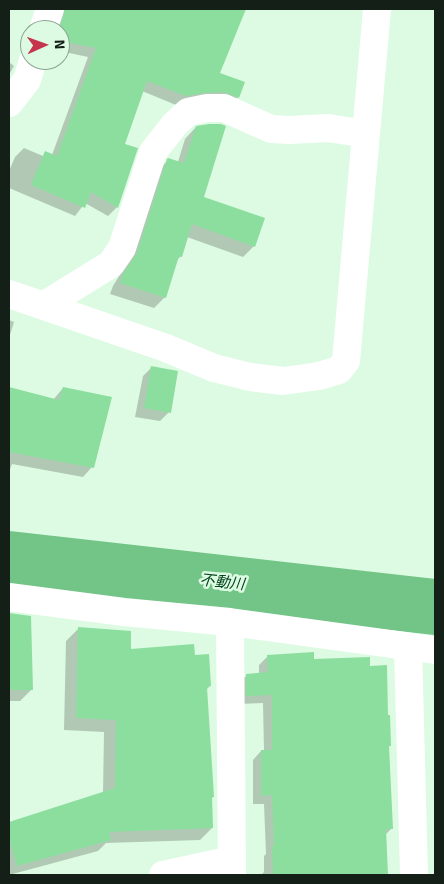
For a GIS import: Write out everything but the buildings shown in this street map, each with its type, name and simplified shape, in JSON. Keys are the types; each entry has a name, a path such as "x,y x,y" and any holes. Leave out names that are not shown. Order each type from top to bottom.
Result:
{"street":[{"path":"9,294 166,348 214,368 250,377 283,381 319,376 339,370 346,361 377,9"},
{"path":"9,103 27,80 30,70"},
{"path":"43,306 110,264 122,248 153,152 175,124 188,112 207,108 224,108 271,129 328,128 366,134"},
{"path":"9,597 124,612 230,622 435,650"},
{"path":"163,875 232,867 230,622"},
{"path":"408,647 414,875"}],"waterway":[{"name":"不動川","path":"9,559 435,607"}]}
